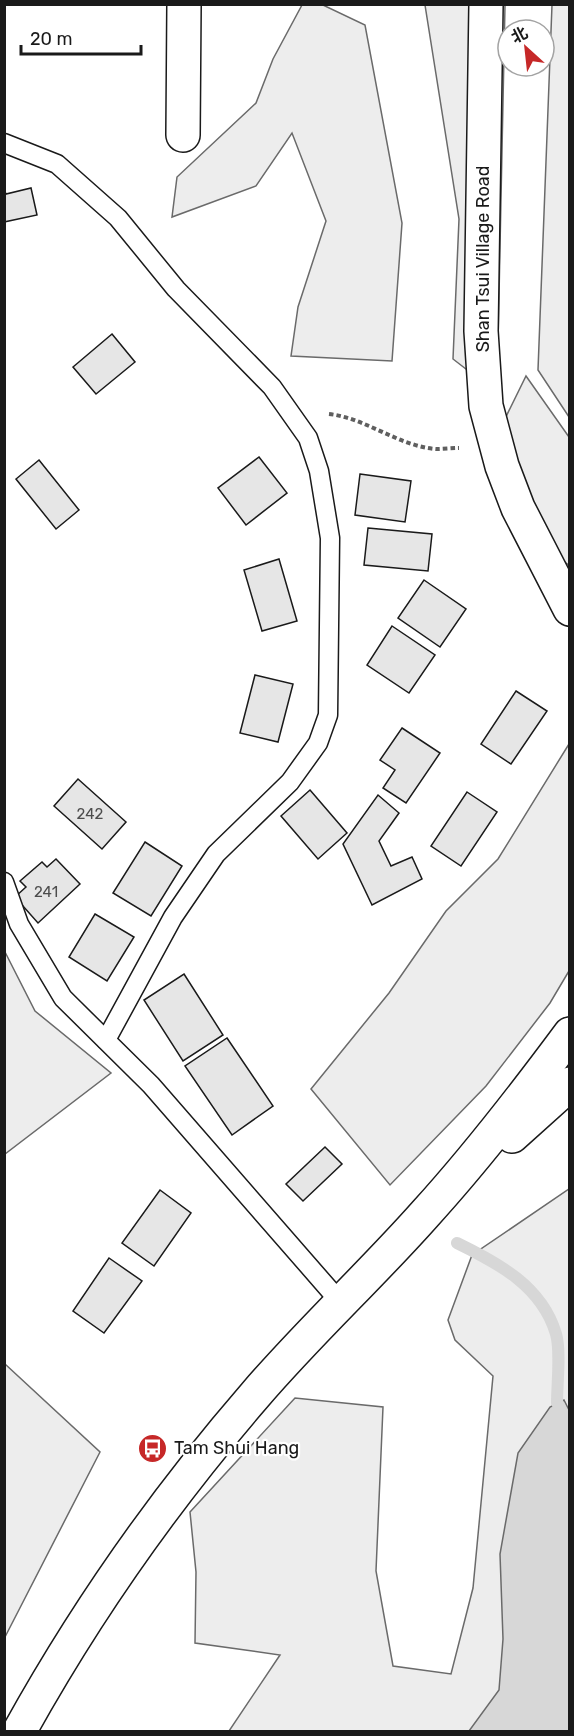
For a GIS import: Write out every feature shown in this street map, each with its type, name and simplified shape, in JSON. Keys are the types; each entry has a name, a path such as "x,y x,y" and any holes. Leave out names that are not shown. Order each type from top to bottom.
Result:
{"main road":[{"path":"183,135 184,4"},
{"name":"Shan Tsui Village Road","path":"486,4 481,331 484,380 493,436 518,508 570,609"},
{"name":"Shan Tsui Village Road","path":"518,508 570,579"},
{"path":"19,1731 69,1643 138,1540 255,1394 426,1214 518,1104 570,1034"},
{"path":"426,1214 570,1084"}],"lane":[{"path":"4,143 57,164 118,218 176,289 272,387 308,438 319,471 330,538 328,715 318,743 290,783 216,854 174,917 106,1040"},
{"path":"4,882 19,924 40,963 63,998 151,1085 341,1303"}],"path":[{"path":"292,415 331,413 435,449 465,448"}],"shaded area":[{"path":"302,5 323,5 365,25 402,223 392,361 291,356 298,307 326,221 292,133 256,186 172,217 177,177 256,103 273,59"},
{"path":"425,5 505,5 505,18 496,18 496,78 503,78 497,393 453,359 459,219"},
{"path":"552,5 570,5 569,417 538,370 549,78 556,78 556,18 552,18"},
{"path":"526,376 569,437 569,565 557,557 497,435"},
{"path":"569,744 569,971 550,1003 486,1086 390,1185 311,1089 389,993 446,911 498,859"},
{"path":"4,950 35,1011 111,1073 5,1154"},
{"path":"569,1189 569,1421 557,1731 229,1731 280,1655 195,1643 196,1572 190,1512 295,1398 383,1407 376,1571 393,1666 451,1674 473,1588 493,1376 455,1340 448,1320 472,1255"},
{"path":"5,1364 100,1452 5,1637"},
{"path":"564,1400 570,1412 569,1731 469,1731 499,1690 503,1639 500,1554 518,1453 550,1407"}],"building":[{"path":"31,188 37,215 4,222 4,189 6,194"},
{"path":"112,334 135,362 96,394 73,367"},
{"path":"259,457 287,493 246,525 218,488"},
{"path":"39,460 79,510 56,529 16,479"},
{"path":"360,474 411,481 405,522 355,515"},
{"path":"368,528 432,534 428,571 364,565"},
{"path":"279,559 297,621 262,631 244,570"},
{"path":"424,580 466,609 440,647 398,618"},
{"path":"392,626 435,655 409,693 367,665"},
{"path":"255,675 293,684 278,742 240,733"},
{"path":"516,691 547,711 511,764 481,744"},
{"path":"402,728 440,753 406,803 383,788 395,770 380,760"},
{"path":"78,779 126,822 102,849 54,806"},
{"path":"310,790 347,833 318,859 281,816"},
{"path":"467,792 497,812 461,866 431,846"},
{"path":"378,795 399,813 379,841 391,866 412,857 422,879 372,905 343,844"},
{"path":"145,842 182,866 151,916 113,893"},
{"path":"56,859 80,884 38,923 15,897 26,887 20,881 42,862 47,867"},
{"path":"95,914 134,937 107,981 69,957"},
{"path":"184,974 223,1035 183,1061 144,1000"},
{"path":"227,1038 273,1106 232,1135 185,1066"},
{"path":"325,1147 342,1164 303,1201 286,1184"},
{"path":"160,1190 191,1213 154,1266 122,1243"},
{"path":"109,1258 142,1281 104,1333 73,1311"}],"waterway":[{"path":"457,1243 503,1268 529,1289 540,1302 556,1334 559,1358 557,1403"}],"place":[{"name":"Tam Shui Hang","path":"153,1448"}]}
